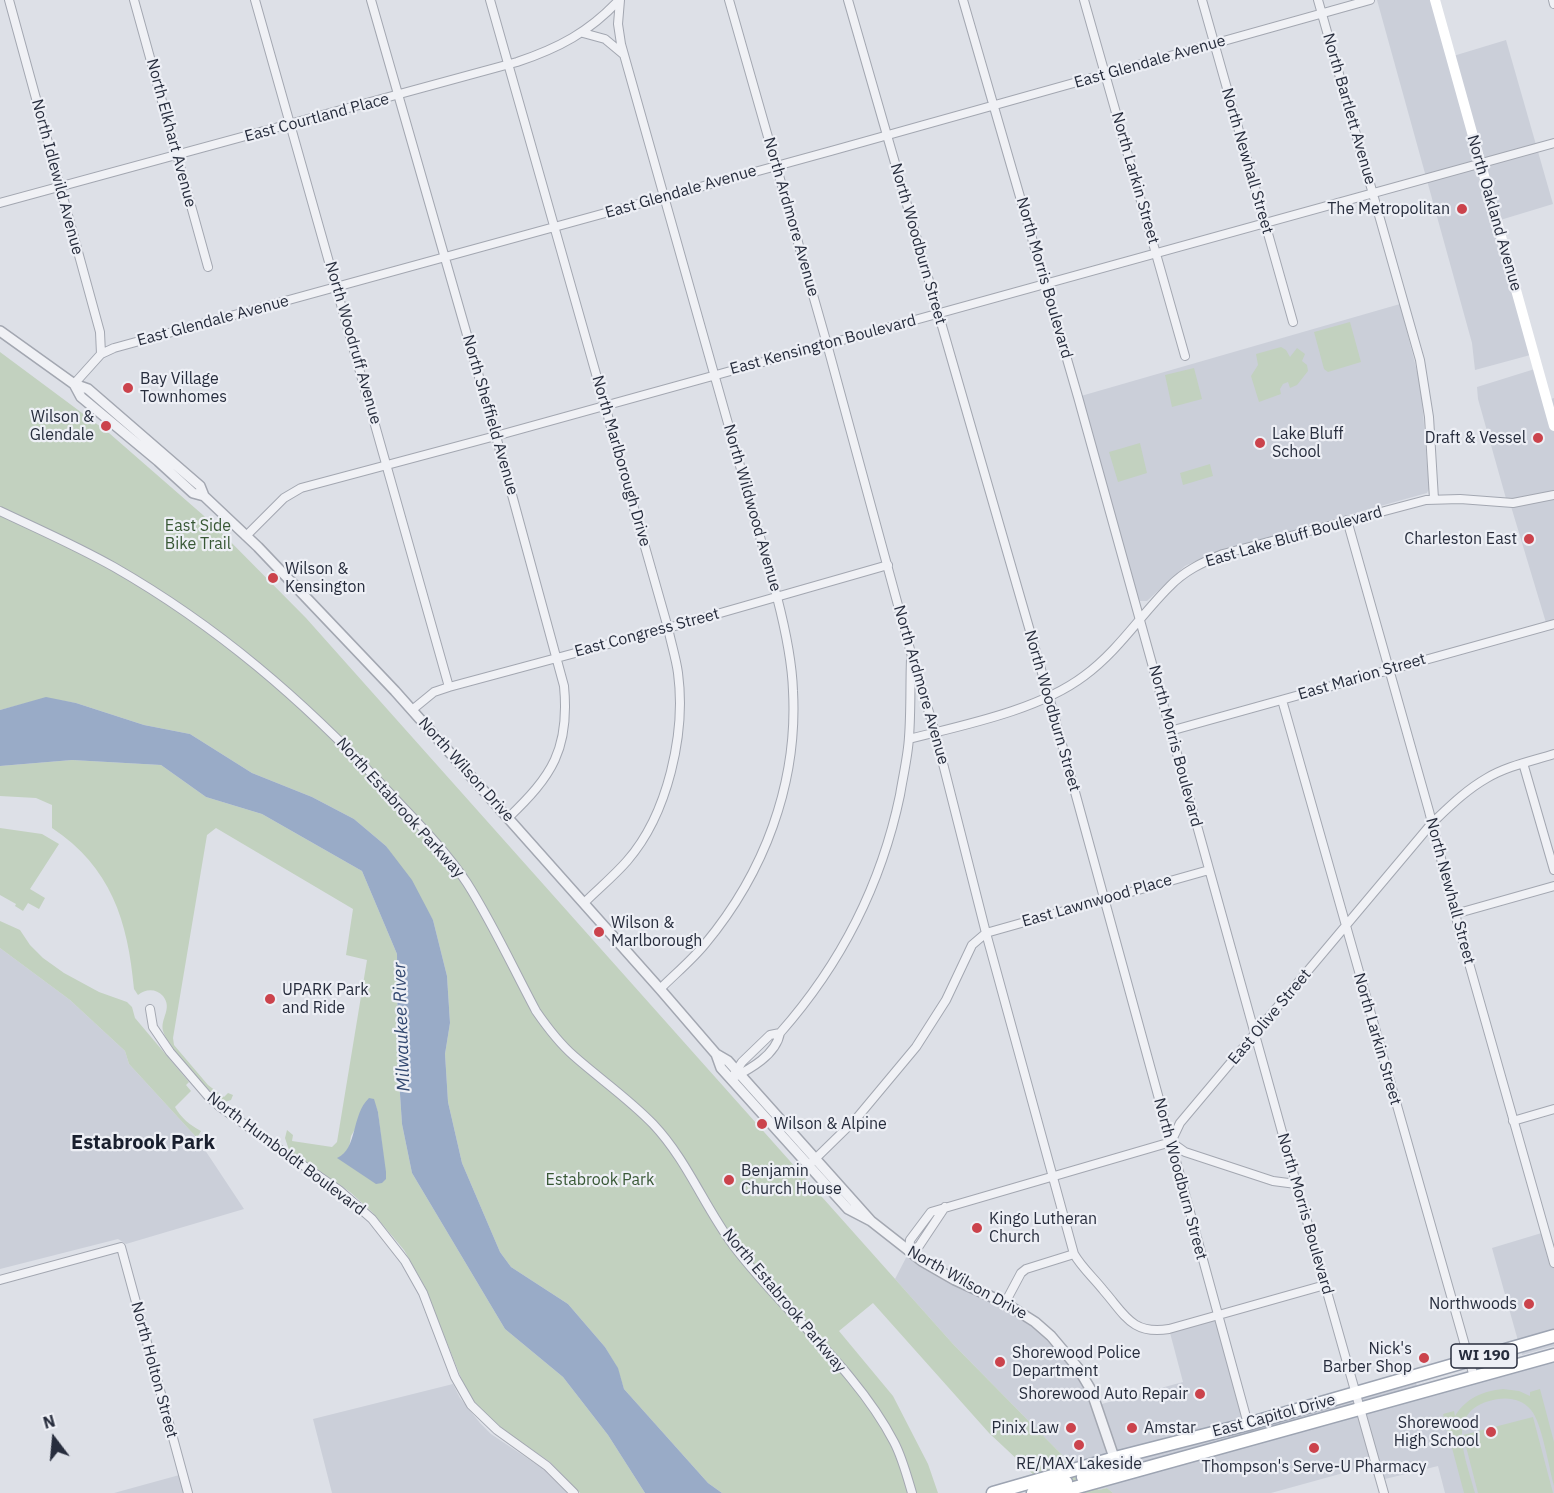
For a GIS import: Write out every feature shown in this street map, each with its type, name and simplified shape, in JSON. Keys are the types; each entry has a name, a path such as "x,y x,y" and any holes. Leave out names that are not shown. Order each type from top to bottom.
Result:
{"main road":[{"name":"North Oakland Avenue","path":"1434,0 1554,426"},
{"name":"East Capitol Drive","path":"1115,1458 1248,1424 1554,1336"},
{"name":"East Capitol Drive","path":"1056,1493 1554,1355"},
{"path":"1197,1454 1203,1445 1237,1432 1248,1424"},
{"path":"1120,1475 1127,1466 1162,1455 1193,1438"},
{"path":"993,1493 1048,1487 1103,1471 1115,1458"},
{"path":"1017,1493 1035,1487"}],"street":[{"name":"North Idlewild Avenue","path":"9,0 100,332 101,354"},
{"name":"North Elkhart Avenue","path":"134,0 208,267"},
{"name":"North Woodruff Avenue","path":"255,0 449,687"},
{"name":"North Sheffield Avenue","path":"371,0 496,436 564,686 566,708 564,731 557,755 549,772 534,793 508,818"},
{"name":"North Marlborough Drive","path":"490,0 668,628 676,660 680,694 679,723 669,776 651,825 627,861 584,903"},
{"name":"East Courtland Place","path":"0,203 508,65 558,46 583,33 620,0"},
{"name":"North Wildwood Avenue","path":"620,0 618,24 624,54 777,597 790,660 794,708 789,759 779,810 760,860 732,910 704,946 660,989"},
{"name":"North Ardmore Avenue","path":"729,0 935,732 986,933 1074,1254 1080,1265 1129,1322 1144,1329 1161,1330 1217,1315"},
{"name":"North Woodburn Street","path":"848,0 1049,697 1248,1424"},
{"name":"North Morris Boulevard","path":"963,0 1078,397 1384,1493"},
{"name":"North Larkin Street","path":"1084,0 1185,356"},
{"name":"North Newhall Street","path":"1202,0 1293,322"},
{"name":"North Bartlett Avenue","path":"1318,0 1420,360 1428,417 1434,499"},
{"name":"East Glendale Avenue","path":"74,384 101,354 114,348 1370,0"},
{"path":"583,33 605,39 624,54"},
{"name":"East Kensington Boulevard","path":"246,536 290,493 301,488 1554,143"},
{"name":"North Wilson Drive","path":"0,331 74,384 88,389 200,486 204,496 246,536 412,710 660,989 716,1054 719,1064 731,1079 812,1162"},
{"name":"East Lake Bluff Boulevard","path":"909,739 1030,705 1049,697 1084,676 1112,652 1170,585 1193,568 1223,554 1434,499 1513,503 1554,495"},
{"name":"North Estabrook Parkway","path":"0,511 114,567 183,609 230,643 319,720 385,788 451,861 466,882 536,1011 546,1024 572,1054 632,1104 668,1141 683,1161 709,1209 733,1245 860,1390 895,1442 912,1493"},
{"name":"North Newhall Street","path":"1347,520 1554,1263"},
{"name":"East Congress Street","path":"412,710 434,692 449,687 888,566"},
{"name":"East Marion Street","path":"1170,731 1554,624"},
{"path":"731,1079 738,1072 750,1069 778,1044 780,1033 836,961 876,880 893,830 909,739 911,653"},
{"name":"North Larkin Street","path":"1282,700 1474,1377"},
{"name":"East Olive Street","path":"1171,1142 1180,1123 1432,823 1461,795 1488,777 1554,754"},
{"path":"1523,763 1554,870"},
{"name":"East Lawnwood Place","path":"986,933 1209,870"},
{"path":"1455,914 1554,886"},
{"path":"812,1162 856,1119 916,1047 946,1000 972,945 986,933"},
{"name":"North Humboldt Boulevard","path":"150,1009 153,1027 170,1052 207,1095 220,1107 339,1190 372,1219 405,1261 423,1293 455,1377 471,1405 496,1430 547,1466 574,1493"},
{"name":"North Wilson Drive","path":"716,1054 725,1058 738,1072 848,1209 871,1221 909,1252 955,1280 1005,1303 1035,1322 1051,1336 1078,1368 1094,1397 1120,1475"},
{"path":"1513,1121 1554,1110"},
{"path":"909,1252 910,1240 932,1212 1171,1142 1185,1152 1273,1181 1296,1184"},
{"name":"North Holton Street","path":"0,1280 121,1247 188,1493"},
{"path":"1005,1303 1021,1273 1026,1269 1074,1254"},
{"path":"1217,1315 1325,1285"}],"shaded area":[{"path":"1377,0 1435,0 1450,57 1506,40 1553,204 1497,221 1534,354 1475,370 1472,343"},
{"name":"Lake Bluff School","path":"1400,304 1421,387 1429,489 1427,493 1216,552 1185,566 1147,601 1140,601 1081,396"},
{"path":"1538,368 1547,400 1554,398 1554,626 1547,626 1510,503 1507,502 1478,399 1477,387"},
{"path":"0,948 70,1000 125,1051 129,1064 197,1138 244,1209 126,1244 118,1239 0,1269"},
{"path":"1545,1232 1554,1263 1554,1346 1522,1355 1492,1248"},
{"path":"909,1252 1005,1303 1051,1336 1098,1405 1183,1382 1169,1329 1217,1315 1249,1423 1414,1376 1420,1397 1554,1360 1554,1493 1445,1493 1438,1466 1381,1480 1376,1464 1271,1493 1113,1493 1107,1488 1099,1490 953,1344 895,1279"},
{"path":"453,1384 460,1398 491,1434 542,1468 567,1493 332,1493 313,1419"},
{"path":"183,1474 188,1493 114,1493"}],"green space":[{"path":"1350,322 1361,362 1328,372 1324,369 1314,332"},
{"path":"1281,347 1290,357 1297,348 1305,354 1302,361 1307,365 1308,371 1297,385 1290,388 1288,382 1283,384 1280,389 1281,394 1259,402 1251,376 1258,365 1256,354"},
{"name":"Estabrook Park","path":"0,352 109,433 211,522 306,618 953,1344 1099,1490 1107,1488 1113,1493 1053,1493 989,1433 873,1303 839,1331 893,1396 928,1464 938,1493 722,1493 708,1483 624,1389 617,1367 605,1347 568,1304 511,1267 500,1252 462,1163 448,1102 445,1054 450,1023 447,976 433,920 386,846 354,819 312,797 252,773 190,734 144,725 76,703 46,698 0,710"},
{"path":"1194,368 1202,399 1172,407 1165,375"},
{"path":"1140,443 1147,473 1118,482 1109,452"},
{"path":"1210,464 1213,476 1183,485 1180,473"},
{"path":"72,760 161,765 206,797 262,814 362,871 397,954 398,1064 402,1124 412,1173 505,1329 563,1377 608,1435 645,1493 580,1493 550,1462 486,1416 465,1388 424,1285 404,1250 372,1212 350,1192 289,1150 285,1138 287,1130 293,1135 292,1141 332,1147 337,1142 367,960 346,955 353,909 216,828 207,835 173,1038 174,1045 208,1085 224,1097 228,1093 233,1095 231,1100 222,1103 172,1048 166,1038 163,1022 167,1005 163,996 150,990 138,995 134,989 121,918 102,878 89,860 72,843 52,828 52,805 36,798 0,796 0,766","holes":["373,1099 378,1112 386,1179 338,1158 349,1148 351,1136"]},
{"path":"0,828 42,834 59,844 30,889 45,898 39,909 28,903 23,911 0,895"},
{"path":"0,921 20,930 43,958 64,973 99,992 127,1002 132,1007 135,1018 189,1082 186,1085 191,1091 175,1107 186,1121 201,1131 197,1138 129,1064 125,1051 70,1000 0,948"},
{"path":"1503,1389 1519,1391 1530,1396 1530,1392 1540,1389 1554,1442 1554,1486 1535,1416 1528,1407 1520,1402 1503,1398 1481,1404 1470,1412 1464,1423 1462,1436 1464,1450 1475,1493 1464,1493 1443,1414 1454,1411 1455,1416 1464,1404 1476,1396"},
{"path":"1533,1417 1553,1493 1478,1493 1463,1435"}],"water":[{"name":"Milwaukee River","path":"46,697 76,703 144,725 190,734 252,773 312,797 354,819 386,846 412,880 433,920 447,976 450,1023 445,1054 448,1102 462,1163 500,1252 511,1267 568,1304 605,1347 618,1368 624,1389 708,1483 722,1493 645,1493 608,1435 563,1377 505,1329 412,1173 402,1124 398,1064 397,954 362,871 262,814 206,797 161,765 72,760 0,766 0,710"},
{"path":"369,1098 374,1099 378,1112 386,1172 386,1179 376,1184 337,1158 344,1154 352,1140 359,1113"}],"place":[{"name":"The Metropolitan","path":"1462,209"},
{"name":"Bay Village Townhomes","path":"128,388"},
{"name":"Wilson & Glendale","path":"106,426"},
{"name":"Draft & Vessel","path":"1538,438"},
{"name":"Lake Bluff School","path":"1260,443"},
{"name":"Charleston East","path":"1529,539"},
{"name":"Wilson & Kensington","path":"273,578"},
{"name":"Wilson & Marlborough","path":"599,932"},
{"name":"UPARK Park and Ride","path":"270,999"},
{"name":"Wilson & Alpine","path":"762,1124"},
{"name":"Benjamin Church House","path":"729,1180"},
{"name":"Kingo Lutheran Church","path":"977,1228"},
{"name":"Northwoods","path":"1529,1304"},
{"name":"Nick's Barber Shop","path":"1424,1358"},
{"name":"Shorewood Police Department","path":"1000,1362"},
{"name":"Shorewood Auto Repair","path":"1200,1394"},
{"name":"Pinix Law","path":"1071,1428"},
{"name":"Amstar","path":"1132,1428"},
{"name":"Shorewood High School","path":"1491,1432"},
{"name":"RE/MAX Lakeside","path":"1079,1445"},
{"name":"Thompson's Serve-U Pharmacy","path":"1314,1448"}],"district":[{"name":"Estabrook Park","path":"143,1143"}],"park label":[{"name":"East Side Bike Trail","path":"198,535"}]}
